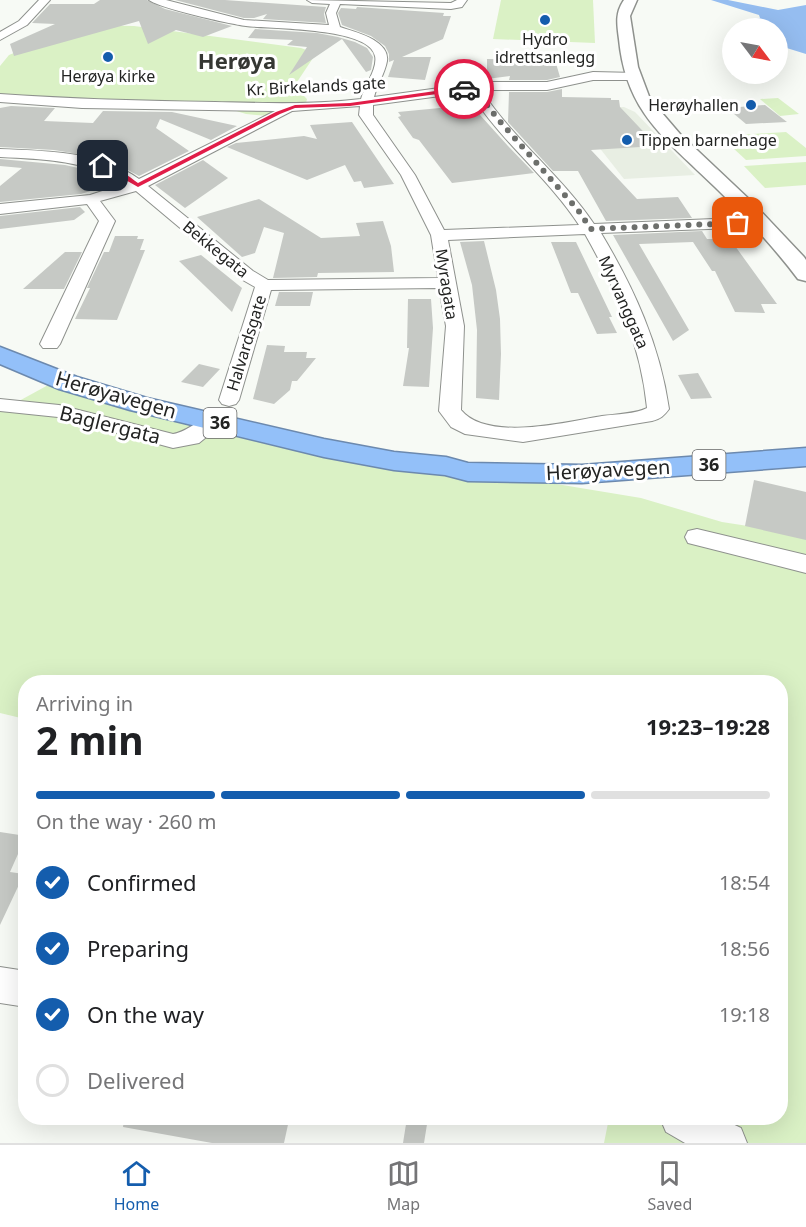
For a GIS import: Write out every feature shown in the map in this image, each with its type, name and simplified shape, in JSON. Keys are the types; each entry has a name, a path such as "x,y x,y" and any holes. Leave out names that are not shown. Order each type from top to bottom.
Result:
{"highway":[{"name":"Herøyavegen","path":"0,355 30,369 97,392 221,411 359,456 446,466 468,472 582,474 806,457"},
{"name":"Herøyavegen","path":"446,466 468,461 576,459 806,440"}],"street":[{"path":"0,37 23,23 45,0"},
{"path":"154,0 253,25 335,28 373,43 381,52 381,60 368,102"},
{"path":"312,0 451,6 458,5 462,0"},
{"path":"631,0 623,16 633,76 639,93 657,119 762,222 806,274"},
{"path":"335,28 331,13 337,1"},
{"name":"Kr. Birkelands gate","path":"0,98 82,104 295,107 368,102 473,87 547,86 593,76 633,76"},
{"name":"Myrvanggata","path":"473,87 497,118 578,210 591,229 617,280 646,351 657,395 658,409 652,415"},
{"name":"Myragata","path":"368,102 366,115 408,175 439,235 449,283 454,326 450,411 459,422 473,429 523,435 652,415"},
{"path":"0,209 91,199 138,185 278,113 295,107"},
{"name":"Bekkegata","path":"0,153 83,160 119,172 247,275 264,285 449,283"},
{"path":"50,344 107,221 91,199"},
{"path":"439,235 762,222"},
{"name":"Halvardsgate","path":"221,411 264,285"},
{"name":"Baglergata","path":"0,405 59,411 173,441 191,438 221,411"},
{"path":"698,537 806,564"},
{"path":"0,985 18,988"},
{"path":"693,1125 726,1143"}],"shaded area":[{"path":"624,107 635,112 695,175 624,179 569,109"}],"green space":[{"name":"Hydro idrettsanlegg","path":"501,0 593,0 595,43 493,39"},
{"path":"82,25 134,26 301,48 309,51 313,58 291,91 304,96 307,99 306,103 267,116 246,114 220,106 0,99 0,66 9,55"},
{"path":"778,98 799,114 780,116 760,99"},
{"path":"786,132 806,148 806,156 746,160 720,136"},
{"path":"806,162 806,185 765,188 744,166"},
{"path":"50,384 496,474 641,498 722,522 806,535 806,1143 604,1143 608,1125 788,1125 788,675 18,675 18,717 0,713 0,408 8,407"}],"water":[{"path":"711,0 728,0 778,10 806,5 806,54 788,48 788,18 760,18 759,15"}],"building":[{"path":"100,0 147,0 165,9 232,26 203,37 176,30 148,44 139,21 14,56 10,44 55,24 32,23 50,4 94,4"},
{"path":"175,0 225,0 326,7 324,14 326,23 263,19 267,14 244,18"},
{"path":"357,7 444,13 443,16 451,16 443,39 402,57 431,57 425,80 388,77 394,60 389,62 389,54 385,46 371,36 342,25 338,13 341,8 356,9"},
{"path":"255,29 317,33 355,42 367,48 373,57 371,70 366,72 342,39 289,75 307,47 287,45 293,40 248,38"},
{"path":"487,59 555,60 560,77 547,80 509,80 510,76 487,79"},
{"path":"562,89 562,97 619,100 620,107 657,146 591,150 637,199 678,197 692,218 606,221 578,171 553,171 508,122 509,92 547,92"},
{"path":"471,105 534,173 452,183 398,117 401,116 398,112"},
{"path":"765,105 787,122 746,124 727,108"},
{"path":"11,106 55,108 44,121 93,123 103,111 172,112 237,126 211,140 160,119 156,128 189,151 139,176 90,156 54,150 0,147 0,108"},
{"path":"352,122 394,184 364,188 361,181 354,182 345,165 307,180 227,147 236,143 304,136 317,139 310,125"},
{"path":"0,159 65,165 96,172 119,182 81,194 0,202 0,186 22,168 0,166"},
{"path":"203,160 228,178 185,208 155,185"},
{"path":"259,199 321,238 360,236 356,223 383,221 391,246 394,272 318,273 317,277 273,278 284,233 264,227 255,253 242,257 197,217"},
{"path":"80,207 85,212 74,220 0,229 0,216"},
{"path":"702,231 707,239 730,239 777,304 761,304 765,313 735,312 715,271 712,271 693,242 639,244 689,330 673,341 613,235"},
{"path":"115,236 138,236 137,239 144,239 140,250 145,250 117,320 75,319 104,252 109,252"},
{"path":"484,241 496,290 500,319 499,400 476,398 477,330 472,285 460,242"},
{"path":"551,242 576,242 612,317 609,317 617,333 597,334 578,293 571,293"},
{"path":"65,252 82,252 64,289 23,289"},
{"path":"201,255 242,288 232,312 179,261"},
{"path":"279,292 313,292 310,306 275,306"},
{"path":"408,299 431,299 433,328 429,387 403,386 409,348 407,348"},
{"path":"267,345 285,346 284,352 307,352 306,358 316,358 297,381 292,381 290,390 274,404 253,399"},
{"path":"199,364 220,369 203,387 181,382"},
{"path":"698,373 712,398 691,399 678,375"},
{"path":"754,480 806,492 806,540 745,526"},
{"path":"0,832 18,835 18,854 10,872 18,873 18,887 0,925"},
{"path":"123,1125 288,1125 284,1143 212,1143 123,1127"},
{"path":"406,1125 427,1125 424,1143 403,1143"}],"way so far":[{"path":"464,89 473,87 485,104 578,210 591,229 738,223"}],"place":[{"name":"Hydro idrettsanlegg","path":"545,20"},
{"name":"Herøya kirke","path":"108,57"},
{"name":"Herøyhallen","path":"751,105"},
{"name":"Tippen barnehage","path":"627,140"}],"district":[{"name":"Herøya","path":"237,61"}],"route":[{"path":"103,166 119,172 138,185 249,127 295,107 350,104 464,89"}]}
